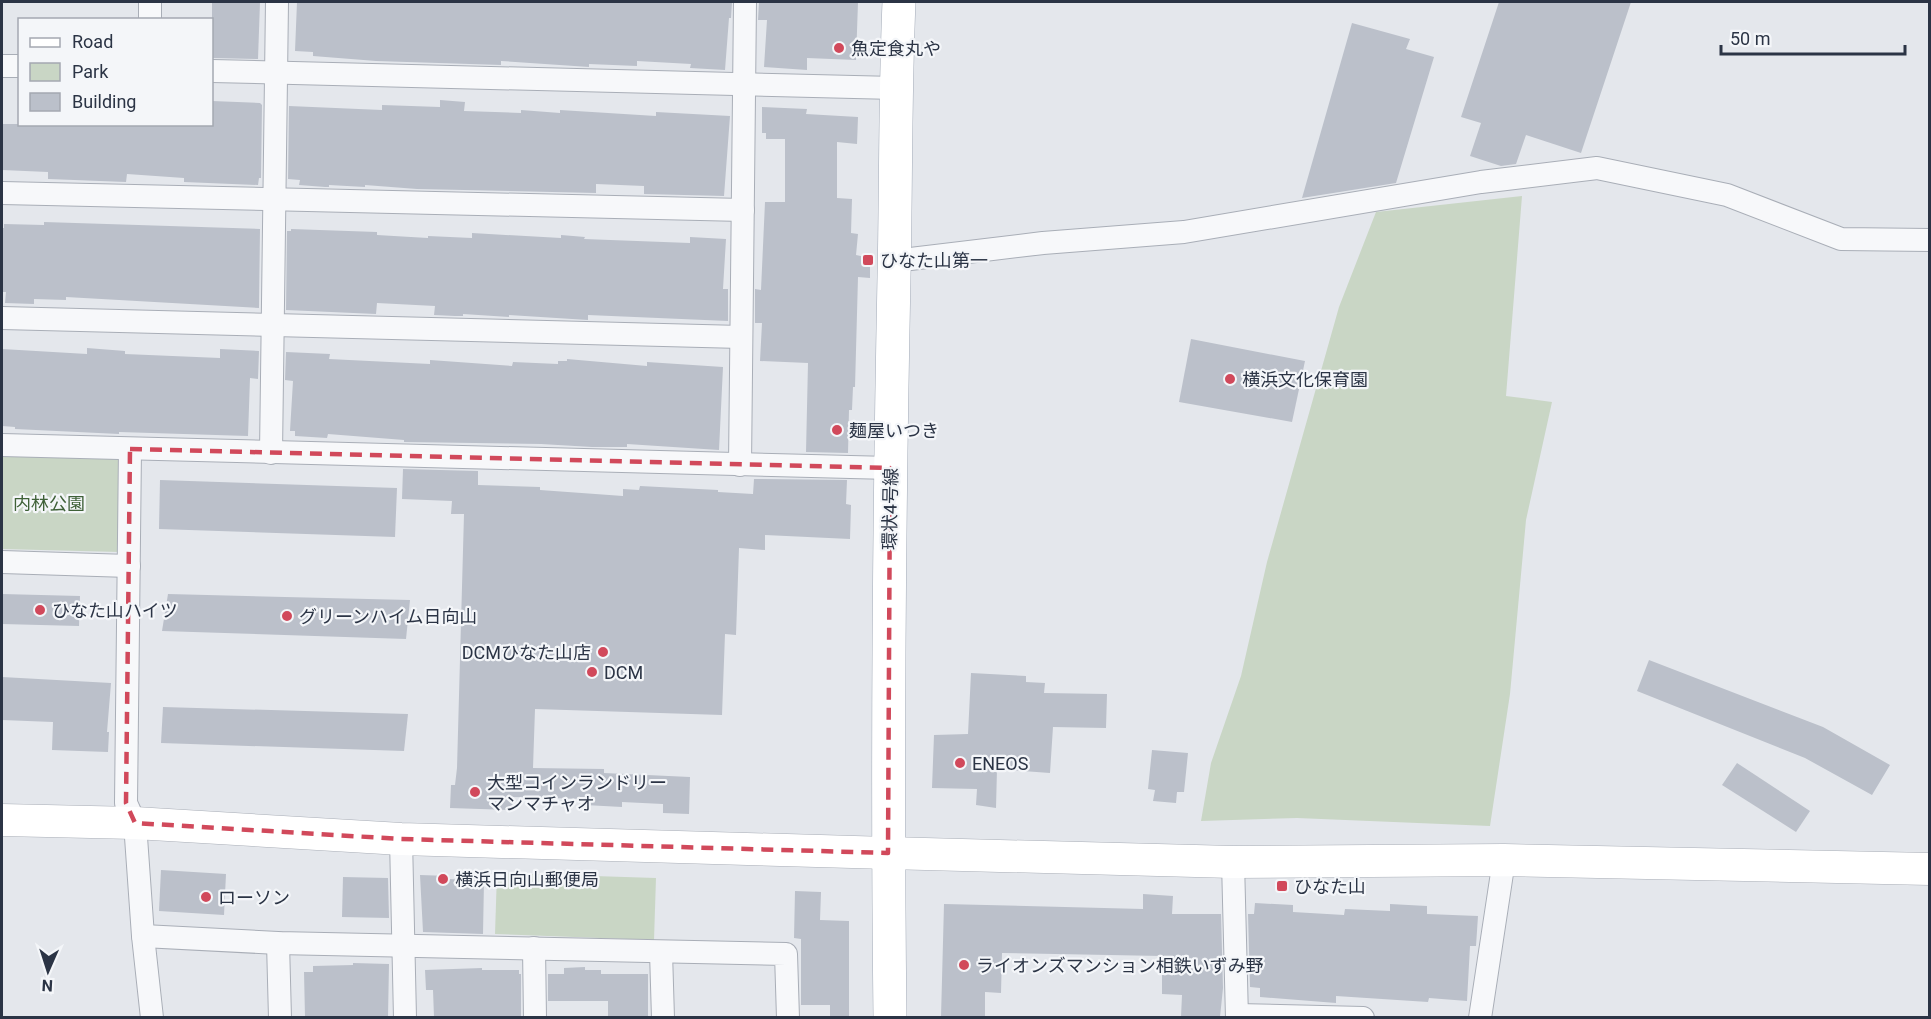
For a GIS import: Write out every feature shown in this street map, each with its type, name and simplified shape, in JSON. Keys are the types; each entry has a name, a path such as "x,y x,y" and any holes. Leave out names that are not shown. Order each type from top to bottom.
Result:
{"main road":[{"name":"環状4号線","path":"890,1017 888,854 890,468 895,88 899,2"}],"street":[{"path":"150,2 150,18"},
{"path":"271,453 277,2"},
{"path":"740,465 745,2"},
{"path":"2,66 18,66"},
{"path":"213,71 895,88"},
{"path":"894,261 1044,243 1184,232 1481,182 1597,168 1727,195 1840,239 1929,240"},
{"path":"2,193 742,210"},
{"path":"2,318 741,337"},
{"path":"2,446 890,468"},
{"path":"130,449 126,803 135,823 143,936 152,1017"},
{"path":"2,562 129,566"},
{"path":"2,820 135,823 401,839 888,854 1233,862 1504,860 1929,869"},
{"path":"401,839 405,1017"},
{"path":"1480,1017 1504,860"},
{"path":"1233,862 1237,1016 1363,1017"},
{"path":"143,936 278,943 786,954 788,1017"},
{"path":"278,943 280,1017"},
{"path":"534,948 535,1017"},
{"path":"661,952 663,1017"}],"highlighted area":[{"path":"130,449 890,468 888,853 401,839 135,823 126,803"}],"green space":[{"path":"1522,196 1506,396 1552,402 1526,520 1510,694 1490,826 1297,818 1201,821 1211,763 1241,676 1267,562 1339,307 1376,212"},
{"name":"内林公園","path":"2,456 120,457 119,552 2,549"},
{"path":"497,873 656,878 654,940 495,934"}],"building":[{"path":"212,2 260,2 258,59 213,58"},
{"path":"297,2 732,2 725,70 690,68 691,64 637,61 637,66 589,64 589,67 501,61 501,65 376,61 313,56 313,52 295,51"},
{"path":"759,2 858,2 856,60 807,58 807,70 764,67 767,20 758,20"},
{"path":"1499,2 1631,2 1581,153 1526,135 1516,164 1501,166 1470,156 1481,123 1461,117"},
{"path":"1352,23 1410,39 1406,49 1434,57 1396,183 1302,198"},
{"path":"440,100 465,102 464,111 521,113 521,110 560,113 560,110 656,116 656,112 730,116 724,196 644,194 644,186 596,184 596,193 417,189 365,185 365,187 329,185 325,187 299,185 300,180 288,179 289,106 382,110 382,105 440,107"},
{"path":"213,101 260,103 262,105 261,178 259,178 258,185 184,182 184,178 127,174 126,182 48,179 48,172 2,170 2,124 18,124 18,126 213,126"},
{"path":"762,107 807,109 806,114 858,117 857,144 837,142 837,198 852,199 851,233 858,234 856,255 870,258 870,278 858,277 855,387 853,387 852,410 849,410 848,453 806,452 808,363 760,361 762,323 755,323 755,289 761,290 765,202 785,202 785,139 766,139 766,133 762,133"},
{"path":"44,222 260,229 259,308 66,297 66,300 34,299 34,304 5,303 6,292 2,292 2,228 4,224 44,225"},
{"path":"291,229 377,232 377,235 428,238 428,236 472,238 472,233 561,238 561,235 585,237 584,239 690,243 690,237 726,239 723,289 728,289 728,321 588,315 588,320 509,315 509,317 434,315 435,306 377,303 376,314 286,310 287,231"},
{"path":"1191,339 1305,361 1292,422 1179,402"},
{"path":"87,348 125,351 125,354 220,358 220,349 259,351 258,379 250,378 248,436 119,432 119,434 15,429 15,427 2,426 2,349 87,354"},
{"path":"286,352 330,354 329,359 430,364 430,360 512,366 513,362 558,364 558,361 567,361 567,359 647,366 647,362 723,367 719,450 627,444 627,447 592,447 404,442 404,440 328,434 327,438 295,436 295,431 290,431 293,381 285,380"},
{"path":"403,469 478,471 478,485 540,487 540,490 623,496 623,489 639,490 640,486 753,494 754,479 847,480 846,504 851,505 850,539 765,535 765,550 739,548 736,635 725,634 722,715 535,709 533,768 604,769 604,773 690,777 689,814 663,813 663,804 622,802 622,807 585,805 585,799 513,797 512,810 450,808 451,785 455,785 457,768 464,514 451,514 452,501 402,499"},
{"path":"160,480 397,488 395,537 159,529"},
{"name":"ひなた山ハイツ","path":"2,594 80,596 79,626 2,624"},
{"name":"グリーンハイム日向山","path":"168,594 410,600 406,639 162,631"},
{"path":"1649,660 1823,727 1890,765 1872,795 1805,758 1637,691"},
{"path":"971,673 1026,676 1026,682 1045,683 1044,693 1107,694 1106,728 1053,727 1050,773 997,769 996,808 976,805 977,789 932,788 934,735 968,734"},
{"path":"2,677 111,683 107,732 109,732 108,752 52,750 53,722 2,720"},
{"path":"163,707 408,714 404,751 161,743"},
{"path":"1152,750 1188,753 1184,792 1177,792 1176,803 1153,801 1155,790 1148,789"},
{"path":"1737,763 1810,811 1796,832 1722,785"},
{"path":"161,870 226,874 224,915 159,911"},
{"path":"420,875 484,881 483,934 423,932"},
{"path":"343,877 388,878 389,918 342,917"},
{"path":"795,891 821,892 820,920 849,921 849,1017 830,1017 830,1005 801,1005 801,939 794,938"},
{"path":"1143,894 1173,896 1172,914 1221,914 1223,988 1220,1017 1181,1017 1182,995 1162,994 1162,956 1002,953 1001,993 985,992 985,1017 941,1017 944,904 1143,909"},
{"path":"1255,903 1293,905 1293,912 1344,915 1345,909 1390,911 1390,904 1427,906 1427,914 1478,916 1476,946 1470,946 1467,1001 1429,998 1428,1002 1336,996 1336,1003 1260,997 1260,988 1250,987 1248,914 1254,914"},
{"path":"353,963 389,964 388,1017 305,1017 304,972 313,972 313,966 353,965"},
{"path":"585,967 585,970 601,970 601,974 648,974 648,1017 608,1017 608,1001 548,1001 548,974 564,974 564,968"},
{"path":"482,968 482,970 519,970 521,974 521,1017 434,1017 433,990 426,990 425,970"}],"place":[{"name":"魚定食丸や","path":"839,48"},
{"name":"ひなた山第一","path":"868,260"},
{"name":"横浜文化保育園","path":"1230,379"},
{"name":"麺屋いつき","path":"837,430"},
{"name":"ひなた山ハイツ","path":"40,610"},
{"name":"グリーンハイム日向山","path":"287,616"},
{"name":"DCMひなた山店","path":"603,652"},
{"name":"DCM","path":"592,672"},
{"name":"ENEOS","path":"960,763"},
{"name":"大型コインランドリー マンマチャオ","path":"475,792"},
{"name":"横浜日向山郵便局","path":"443,879"},
{"name":"ひなた山","path":"1282,886"},
{"name":"ローソン","path":"206,897"},
{"name":"ライオンズマンション相鉄いずみ野","path":"964,965"}]}
